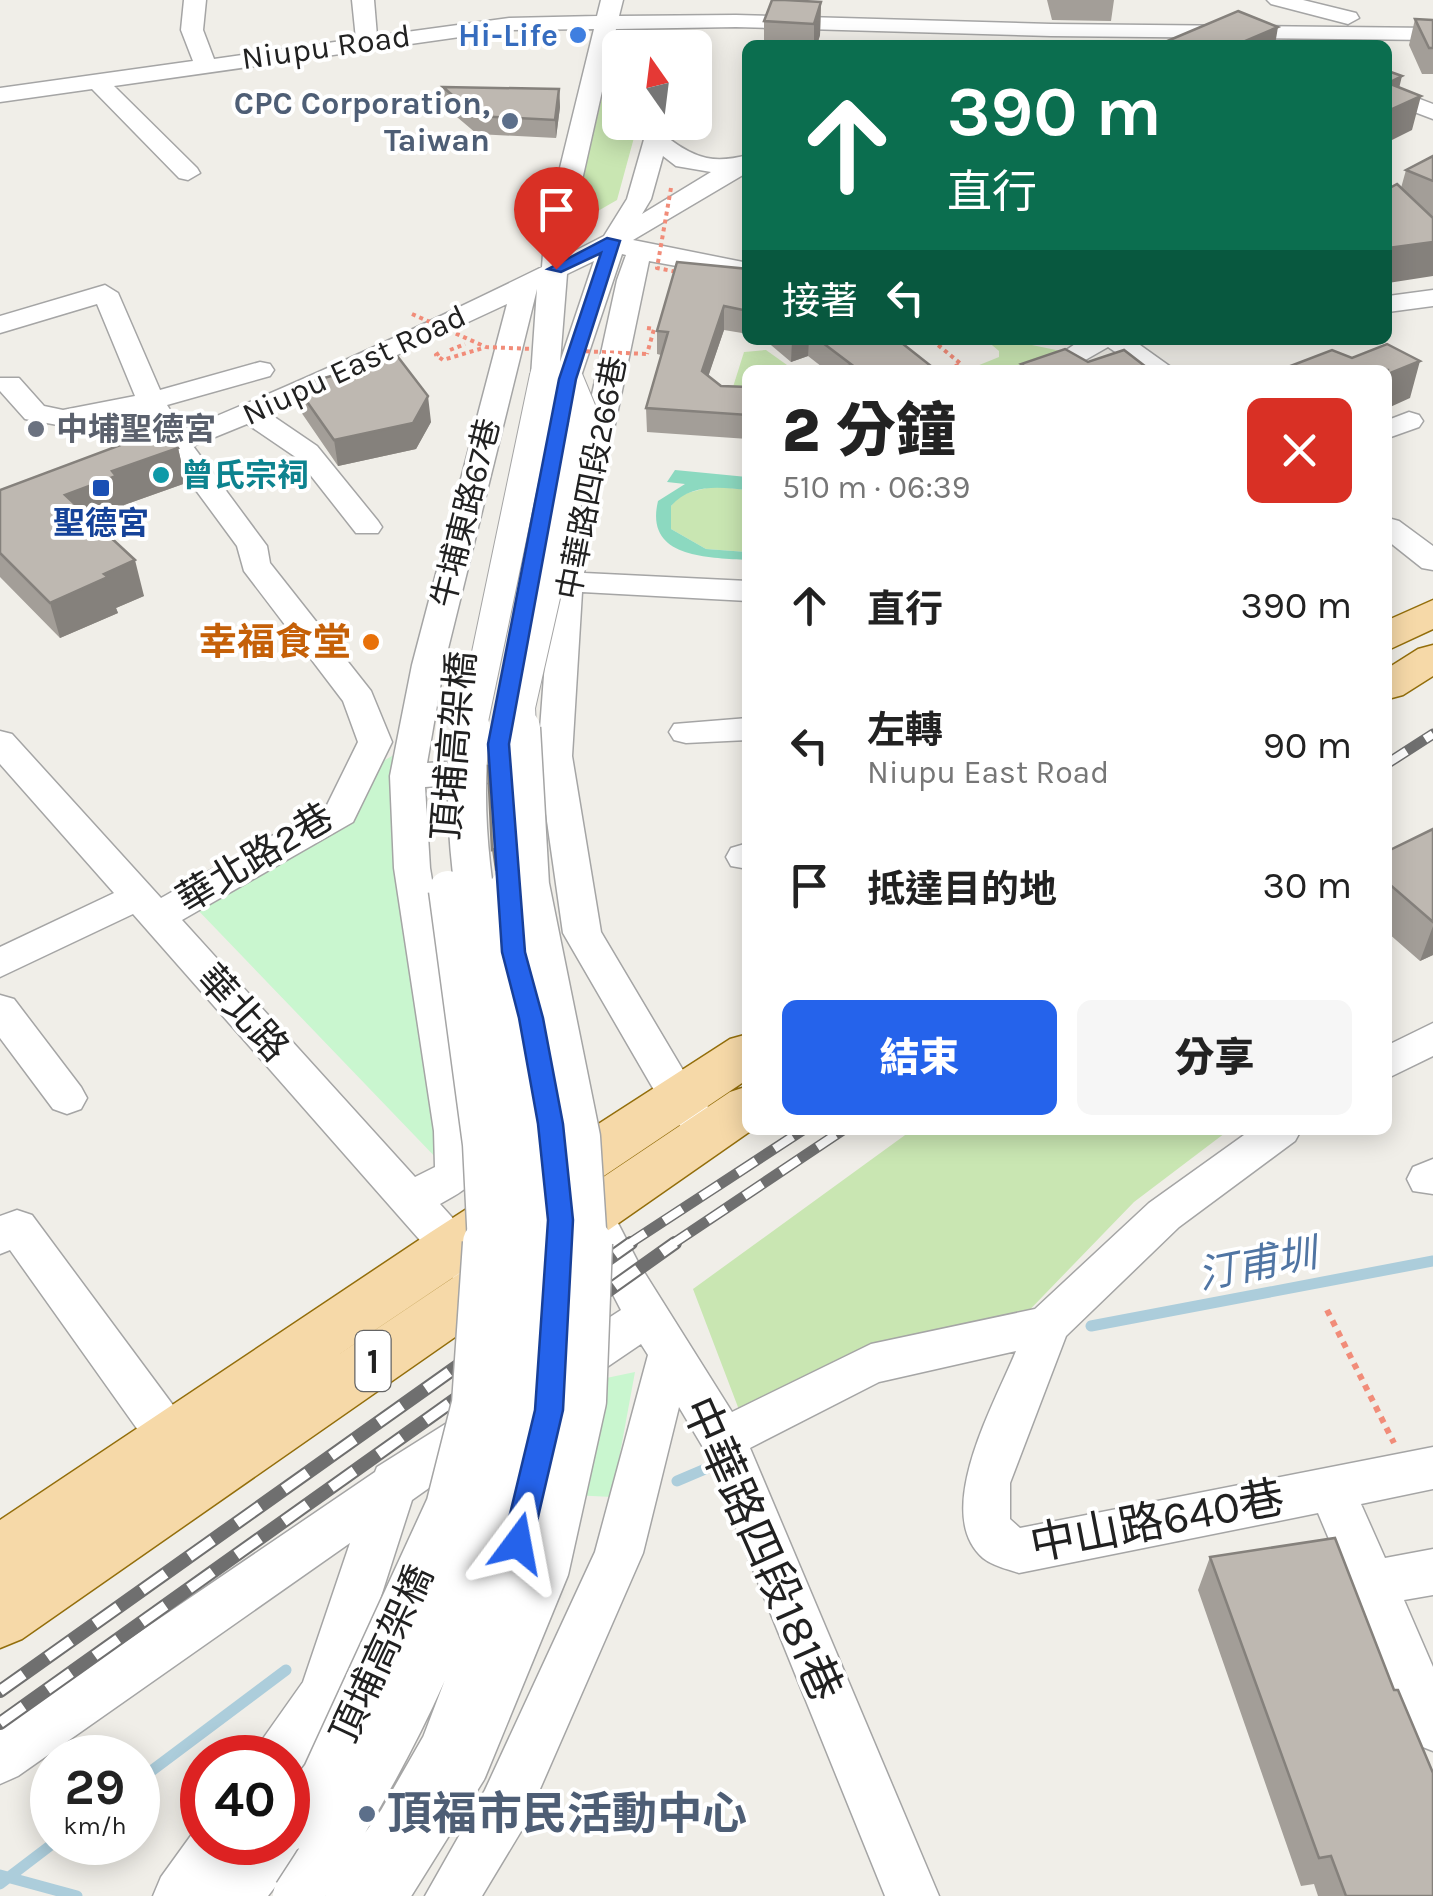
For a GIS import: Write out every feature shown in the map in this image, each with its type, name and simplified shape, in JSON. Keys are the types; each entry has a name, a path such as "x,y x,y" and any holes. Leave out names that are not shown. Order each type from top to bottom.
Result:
{"main road":[{"path":"1392,634 1433,612"},
{"path":"1392,684 1433,658"},
{"name":"1","path":"0,1618 468,1265 591,1212 712,1112 742,1062"},
{"name":"1","path":"0,1554 171,1440 468,1265 712,1112"}],"street":[{"path":"195,0 192,30 205,65"},
{"path":"363,0 367,41"},
{"path":"1278,0 1372,28"},
{"path":"1362,0 1372,28"},
{"path":"1002,5 1044,30 1019,40"},
{"path":"555,363 558,230 610,11"},
{"name":"Niupu Road","path":"0,95 367,41 610,11 802,11 828,22 1044,30 1124,22 1263,38 1372,28 1433,34"},
{"path":"828,22 828,40"},
{"path":"97,81 188,174"},
{"path":"1392,96 1433,112"},
{"path":"555,363 626,246 657,140"},
{"path":"666,140 684,161 741,165"},
{"name":"Niupu East Road","path":"106,470 251,414 556,269 626,246 741,165"},
{"path":"626,246 742,270"},
{"name":"中華路四段266巷","path":"626,246 630,280 567,582 556,767 582,934 712,1112"},
{"name":"牛埔東路67巷","path":"410,758 498,339 525,287"},
{"path":"0,325 105,293 151,401 176,443 252,546 256,564 360,699 375,742 410,758 556,767"},
{"path":"1392,303 1433,298"},
{"path":"439,327 482,325 498,339 555,363"},
{"path":"1070,358 1092,345"},
{"path":"1122,345 1152,365"},
{"name":"頂埔高架橋","path":"310,1798 326,1777 450,1507 476,1404 487,1241 482,1144 445,866 442,790 459,653 512,419 555,363"},
{"name":"頂埔高架橋","path":"297,1896 343,1834 390,1742 470,1560 512,1386 524,1230 517,1144 495,1001 474,899 465,799 472,708 555,363"},
{"name":"頂埔高架橋","path":"350,1896 402,1822 445,1747 510,1577 549,1410 560,1220 550,1124 531,1018 514,952 498,744 555,363"},
{"name":"頂埔高架橋","path":"383,1896 463,1768 545,1568 582,1401 587,1196 581,1137 530,884 520,707 585,420 555,363"},
{"path":"8,384 35,413 63,418 151,401 260,370"},
{"path":"251,414 306,452 367,527"},
{"path":"1392,529 1433,560"},
{"path":"567,582 742,591"},
{"path":"686,732 742,729"},
{"name":"華北路","path":"0,742 468,1265"},
{"name":"華北路2巷","path":"0,963 148,907 341,813 375,742"},
{"path":"410,758 418,911 454,1132 456,1175 411,1200"},
{"path":"418,911 576,896"},
{"path":"0,1009 67,1098"},
{"name":"中山路640巷","path":"1274,1135 1164,1214 1048,1325 986,1482 982,1506 986,1524 1005,1548 1019,1551 1421,1471"},
{"name":"中華路四段181巷","path":"591,1212 659,1335 724,1439 912,1896"},
{"path":"0,1236 17,1227 171,1440"},
{"path":"724,1439 870,1364 1048,1325"},
{"path":"0,1758 394,1482 659,1335"},
{"path":"452,1896 504,1809 619,1552 659,1335"},
{"path":"296,1735 324,1696 394,1482"},
{"path":"1331,1488 1372,1583 1423,1676 1433,1726"},
{"path":"1372,1583 1433,1572"},
{"path":"180,1896 202,1865"},
{"path":"234,1896 258,1865"}],"path":[{"path":"671,188 657,268 685,273"},
{"path":"412,314 498,339 555,363 647,354"},
{"path":"465,344 436,355 443,360 498,339"},
{"path":"938,345 958,365"},
{"path":"1327,1310 1421,1471"}],"green space":[{"path":"602,99 602,140 633,140 617,200 584,219 583,172"},
{"path":"992,345 1032,345 1066,352 1048,365 979,365 999,357 999,351"},
{"path":"766,350 787,365 742,365 742,406 727,406 744,352"},
{"path":"675,470 742,477 742,490 706,488 679,499 671,506 671,529 706,549 742,552 742,560 698,555 670,544 656,520 658,501 685,484 667,482"},
{"path":"714,486 742,489 742,552 706,549 671,529 671,506 680,495"},
{"path":"399,752 440,1162 194,906 352,818 378,764"},
{"path":"905,1135 1222,1135 1134,1202 1014,1326 741,1415 693,1289"},
{"path":"635,1372 612,1497 512,1492 530,1394"}],"building":[{"path":"772,0 821,2 814,24 764,21"},
{"path":"1238,11 1278,27 1248,40 1170,40"},
{"path":"1415,19 1433,20 1433,48 1429,48"},
{"path":"1392,85 1421,96 1392,109"},
{"path":"443,87 559,89 555,120 476,116"},
{"path":"1433,156 1433,181 1406,170"},
{"path":"1397,184 1433,218 1433,242 1392,247 1392,187"},
{"path":"677,262 742,268 742,310 724,306 702,371 721,386 742,387 742,415 646,408 668,332 657,331"},
{"path":"826,345 904,345 930,365 852,365"},
{"path":"1389,345 1420,361 1392,372 1392,365 1293,365 1332,350 1352,358"},
{"path":"1065,349 1088,362 1124,350 1144,365 1022,365"},
{"path":"398,357 428,396 413,423 334,440 296,386"},
{"path":"161,424 178,448 112,471 116,476 65,495 135,560 50,603 0,553 0,490 126,443 122,438"},
{"path":"500,765 504,845 492,850 488,766"},
{"path":"1433,829 1433,922 1392,886 1392,849"},
{"path":"1335,1538 1394,1690 1398,1690 1433,1773 1433,1896 1346,1896 1331,1856 1319,1858 1210,1557"}],"waterway":[{"name":"汀甫圳","path":"1091,1326 1433,1261"},
{"name":"汀甫圳","path":"677,1481 717,1464"},
{"name":"汀甫圳","path":"160,1764 286,1670"},
{"name":"汀甫圳","path":"9,1877 30,1861"},
{"name":"汀甫圳","path":"0,1875 9,1877"},
{"name":"汀甫圳","path":"0,1884 9,1877"},
{"path":"9,1877 77,1896"}],"railway":[{"path":"1392,760 1433,734"},
{"path":"627,1245 795,1135"},
{"path":"671,1245 836,1135"},
{"path":"0,1691 631,1243"},
{"path":"0,1723 675,1243"}],"place":[{"name":"Hi-Life","path":"578,35"},
{"name":"CPC Corporation, Taiwan","path":"510,121"},
{"name":"中埔聖德宮","path":"36,429"},
{"name":"曾氏宗祠","path":"161,475"},
{"name":"聖德宮","path":"101,488"},
{"name":"幸福食堂","path":"371,642"},
{"name":"頂福市民活動中心","path":"367,1814"}],"route":[{"path":"518,1543 549,1410 560,1220 550,1124 531,1018 514,952 498,744 507,681 568,379 613,241 556,269"}]}
